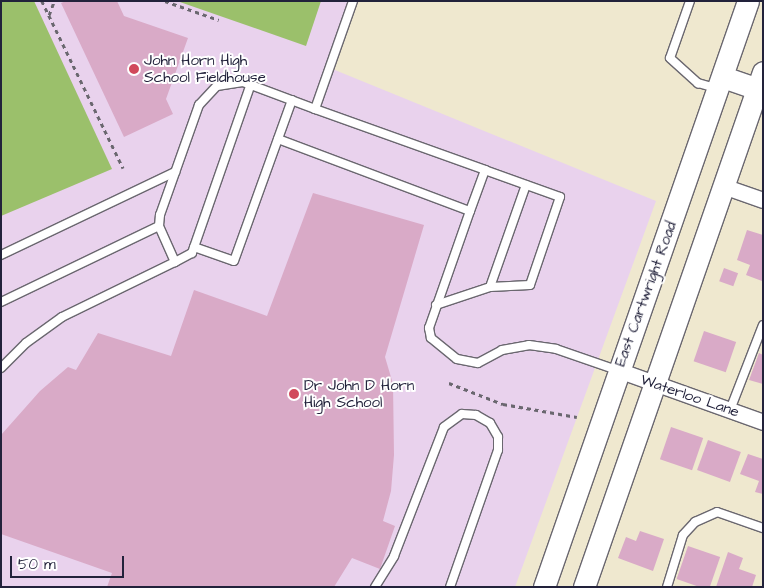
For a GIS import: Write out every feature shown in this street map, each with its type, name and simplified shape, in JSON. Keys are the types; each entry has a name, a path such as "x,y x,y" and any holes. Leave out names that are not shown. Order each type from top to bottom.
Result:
{"main road":[{"name":"East Cartwright Road","path":"544,587 748,1"},
{"path":"587,586 760,80 720,83"}],"street":[{"path":"723,186 763,200"},
{"name":"Waterloo Lane","path":"618,370 763,422"}],"lane":[{"path":"315,109 353,1"},
{"path":"690,1 670,58 698,82 720,83"},
{"path":"175,262 159,226 175,172 199,105 207,94 230,82 251,84 560,197 530,285 490,287 436,306"},
{"path":"1,368 26,343 62,316 192,253 251,84"},
{"path":"194,247 234,261 292,100"},
{"path":"278,139 470,211"},
{"path":"485,170 436,306 429,328 431,338 457,360 478,363 502,350 529,345 556,349 618,370"},
{"path":"1,255 175,172"},
{"path":"490,287 526,185"},
{"path":"1,302 159,226"},
{"path":"730,410 763,325"},
{"path":"375,587 394,556 444,427 462,414 476,415 490,423 498,437 498,450 450,587"},
{"path":"667,587 683,535 695,522 717,512 763,528"}],"path":[{"path":"42,1 123,168"},
{"path":"49,15 54,1"},
{"path":"165,1 218,20"},
{"path":"449,383 503,404 577,417"}],"shaded area":[{"name":"Dr John D Horn High School","path":"1,1 351,1 330,68 656,201 515,587 1,587"}],"green space":[{"path":"1,1 34,1 112,169 1,216"},
{"path":"177,1 321,1 306,46"}],"building":[{"name":"John Horn High School Fieldhouse","path":"66,1 117,1 124,16 188,38 166,99 173,114 124,137 61,3"},
{"path":"313,193 424,225 385,357 393,384 394,455 391,491 383,521 395,526 380,569 352,558 334,587 107,587 112,573 1,534 1,435 40,391 68,367 76,370 98,333 171,356 194,290 267,316"},
{"path":"747,230 763,235 762,281 746,275 750,265 737,260"},
{"path":"724,268 738,273 733,286 719,281"},
{"path":"704,331 736,342 726,372 694,361"},
{"path":"759,353 763,355 763,384 749,380"},
{"path":"671,427 703,438 692,470 660,459"},
{"path":"708,440 741,452 730,482 697,470"},
{"path":"748,454 763,459 763,494 755,492 759,481 740,474"},
{"path":"640,531 664,539 653,571 618,558 626,537 636,541"},
{"path":"688,546 720,557 710,587 700,587 677,579"},
{"path":"728,552 743,558 739,569 756,575 752,587 716,587"}],"place":[{"name":"John Horn High School Fieldhouse","path":"134,69"},
{"name":"Dr John D Horn High School","path":"294,394"}]}
